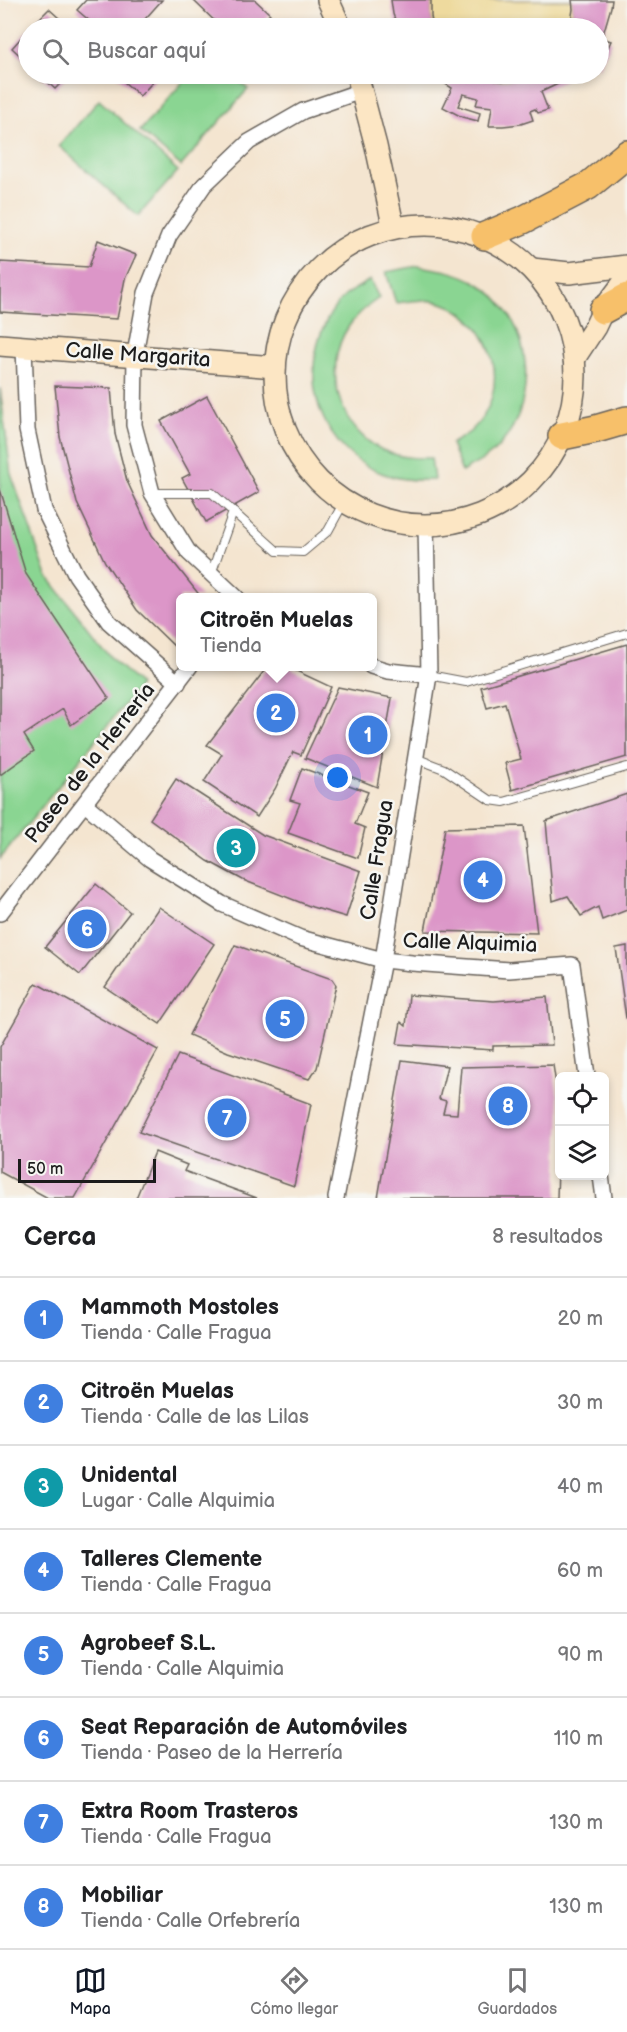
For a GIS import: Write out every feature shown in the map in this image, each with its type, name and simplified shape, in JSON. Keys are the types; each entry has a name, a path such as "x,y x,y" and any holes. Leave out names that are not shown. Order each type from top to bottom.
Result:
{"highway":[{"path":"485,237 588,186 627,154"},
{"path":"603,310 627,297"},
{"path":"562,436 627,420"}],"street":[{"path":"328,0 336,18"},
{"path":"232,593 189,554 152,493 134,425 135,354 146,293 169,236 204,185 249,142 355,84"},
{"path":"360,84 393,225"},
{"path":"393,225 436,225 485,237 510,250 532,268 553,295 567,326 574,359 575,386 571,411 562,436 539,472 507,501 468,519 426,525 384,519 345,502 314,476 291,444 278,406 275,367 285,321 308,280 342,249 393,225"},
{"path":"532,268 569,273 627,266"},
{"path":"574,359 603,310 627,279"},
{"name":"Calle Margarita","path":"0,345 275,367"},
{"path":"24,347 27,430 44,510 76,575 109,622 177,683"},
{"name":"Calle Fragua","path":"336,1198 383,960 429,675 426,525"},
{"path":"377,668 429,675"},
{"name":"Paseo de la Herrería","path":"0,913 186,671"},
{"name":"Calle Alquimia","path":"85,804 150,859 222,904 300,938 383,960 509,970 572,965 586,1072"},
{"path":"602,1180 604,1198"}],"lane":[{"path":"152,493 212,494 277,551 303,552 328,531 345,502"},
{"path":"211,574 234,512"},
{"path":"429,675 466,682 627,633"},
{"path":"415,758 444,769 490,800 504,802 627,767"}],"green space":[{"path":"181,84 242,84 248,89 181,166 140,131"},
{"path":"99,100 178,171 138,216 59,146"},
{"path":"418,266 457,274 479,284 498,300 512,320 521,342 525,366 524,391 518,415 507,436 490,455 462,472 451,444 471,431 484,415 492,397 495,378 492,359 486,341 475,325 460,312 442,303 431,301 396,303 386,272"},
{"path":"370,280 379,298 355,318 340,343 336,362 336,381 340,400 348,417 359,432 373,444 400,456 431,458 434,480 396,478 366,466 338,441 319,408 314,371 316,352 323,328 340,301"},
{"path":"0,388 11,474 47,576 111,658 140,685 0,859"}],"sand":[{"path":"431,0 572,0 573,9 572,18 431,18"}],"building":[{"path":"86,0 162,0 146,18 86,18 77,10"},
{"path":"193,0 255,0 270,14 266,18 212,18"},
{"path":"391,0 431,0 431,18 394,18"},
{"path":"572,0 612,0 608,18 572,18"},
{"path":"49,9 59,18 40,18"},
{"path":"18,41 18,54 12,48"},
{"path":"50,84 60,84 55,89"},
{"path":"126,84 151,84 140,96"},
{"path":"446,84 558,84 541,92 548,110 538,113 535,109 530,111 533,120 503,126 489,126 492,107 476,105 478,98 463,94 458,106 480,113 478,121 462,117 443,107 452,88"},
{"path":"98,240 136,255 125,279 117,319 0,312 0,262 89,267"},
{"path":"55,386 111,388 115,434 127,481 152,535 198,593 176,593 176,643 174,646 137,610 105,562 77,503 60,437"},
{"path":"207,396 259,492 206,522 182,478 190,474 161,421"},
{"path":"0,489 26,574 109,698 71,725 63,709 24,735 34,751 0,775"},
{"path":"627,644 627,757 512,790 505,763 521,759 505,703 487,708 481,687"},
{"path":"264,671 297,671 331,687 301,755 293,752 275,789 257,817 204,782 222,754 207,745"},
{"path":"338,687 392,698 377,787 305,758"},
{"path":"302,768 368,792 355,824 365,828 358,858 288,833 300,803 290,800"},
{"path":"176,779 263,835 361,871 346,917 312,907 243,880 208,861 150,819"},
{"path":"627,794 627,910 602,920 598,907 581,916 568,896 553,901 546,821"},
{"path":"524,826 537,933 425,931 445,828"},
{"path":"96,884 130,912 80,975 45,947"},
{"path":"159,907 214,944 160,1024 105,987"},
{"path":"235,945 332,979 336,985 317,1068 309,1079 228,1052 189,1035"},
{"path":"627,946 627,1018 626,1018 616,948"},
{"path":"36,983 158,1050 75,1198 48,1198 0,1172 0,1047"},
{"path":"409,995 494,1001 547,997 552,1045 493,1046 493,1050 397,1044 401,1022 406,1026"},
{"path":"178,1055 311,1104 294,1186 139,1132"},
{"path":"402,1060 447,1066 439,1099 446,1101 443,1113 457,1114 461,1067 553,1065 557,1198 378,1198"},
{"path":"155,1152 187,1165 184,1171 257,1198 136,1198"}],"place":[{"name":"Citroën Muelas","path":"276,713"},
{"name":"Mammoth Mostoles","path":"368,735"},
{"name":"Unidental","path":"236,848"},
{"name":"Talleres Clemente","path":"483,880"},
{"name":"Seat Reparación de Automóviles","path":"87,929"},
{"name":"Agrobeef S.L.","path":"285,1019"},
{"name":"Mobiliar","path":"508,1106"},
{"name":"Extra Room Trasteros","path":"227,1118"}]}
